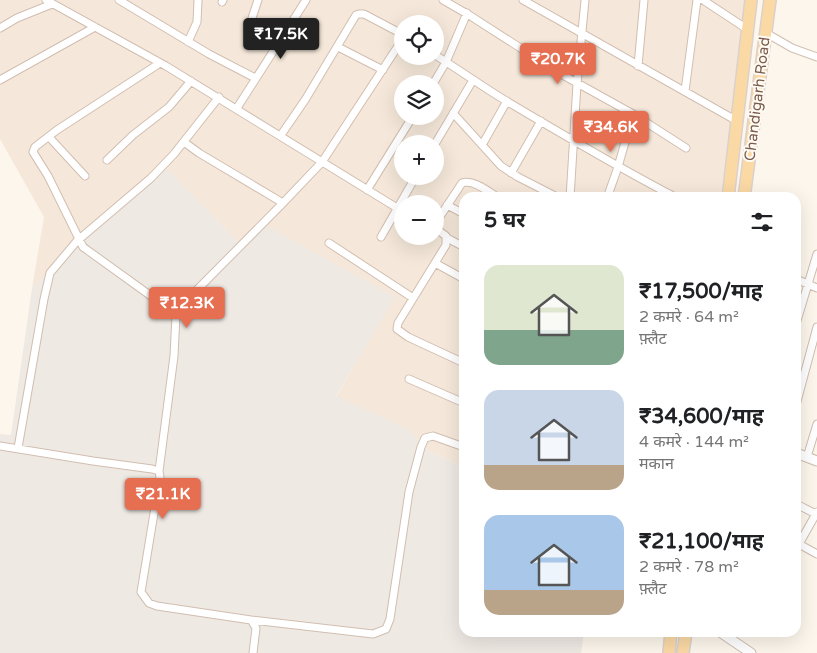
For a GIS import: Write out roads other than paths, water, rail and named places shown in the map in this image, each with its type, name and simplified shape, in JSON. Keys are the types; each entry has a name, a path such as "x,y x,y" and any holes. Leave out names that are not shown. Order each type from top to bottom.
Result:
{"main road":[{"name":"Chandigarh Road","path":"729,192 751,0"},
{"name":"Chandigarh Road","path":"745,192 770,0"},
{"path":"668,653 670,637"},
{"path":"683,653 685,637"}],"street":[{"path":"119,0 132,3 188,42 255,78"},
{"path":"188,42 197,22 198,0"},
{"path":"252,18 258,0"},
{"path":"236,108 306,0"},
{"path":"444,0 577,84 633,114 686,148"},
{"path":"522,0 685,91 736,122"},
{"path":"570,192 577,84 585,0"},
{"path":"638,66 644,0"},
{"path":"685,91 697,0"},
{"path":"703,0 747,29"},
{"path":"0,28 49,2 191,81 394,206"},
{"path":"281,136 306,100 354,17 364,14 394,30"},
{"path":"438,75 467,14"},
{"path":"0,80 95,28"},
{"path":"766,32 792,48 817,57"},
{"path":"338,47 383,70"},
{"path":"175,312 322,162 394,53"},
{"path":"446,62 573,141 666,192"},
{"path":"160,63 34,147 33,152 48,176 84,248 175,312 177,319 159,471 160,477 141,592 144,598 156,606 251,620 373,634 386,629 390,619 409,492 421,447 426,438 433,436 459,445"},
{"path":"440,135 474,80"},
{"path":"108,160 133,135 169,107 191,81"},
{"path":"18,448 48,279 53,269 79,240 145,183 184,142 218,98"},
{"path":"482,145 507,101"},
{"path":"453,113 501,166 547,192"},
{"path":"609,192 633,114"},
{"path":"511,173 541,121"},
{"path":"367,190 407,125"},
{"path":"49,137 85,176"},
{"path":"184,142 283,203"},
{"path":"444,210 462,183 472,183 488,192"},
{"path":"448,204 459,211"},
{"path":"381,237 394,218"},
{"path":"444,234 459,244"},
{"path":"448,238 446,245 398,322 396,329 459,361"},
{"path":"329,242 413,298"},
{"path":"801,307 817,254"},
{"path":"435,263 459,276"},
{"path":"801,282 817,288"},
{"path":"801,386 817,327"},
{"path":"409,379 459,401"},
{"path":"807,458 817,424"},
{"path":"0,446 152,468 159,471"},
{"path":"801,455 817,461"},
{"path":"801,506 817,513 801,538"},
{"path":"801,545 817,554"},
{"path":"251,620 256,628 253,653"},
{"path":"727,637 751,653"}]}
